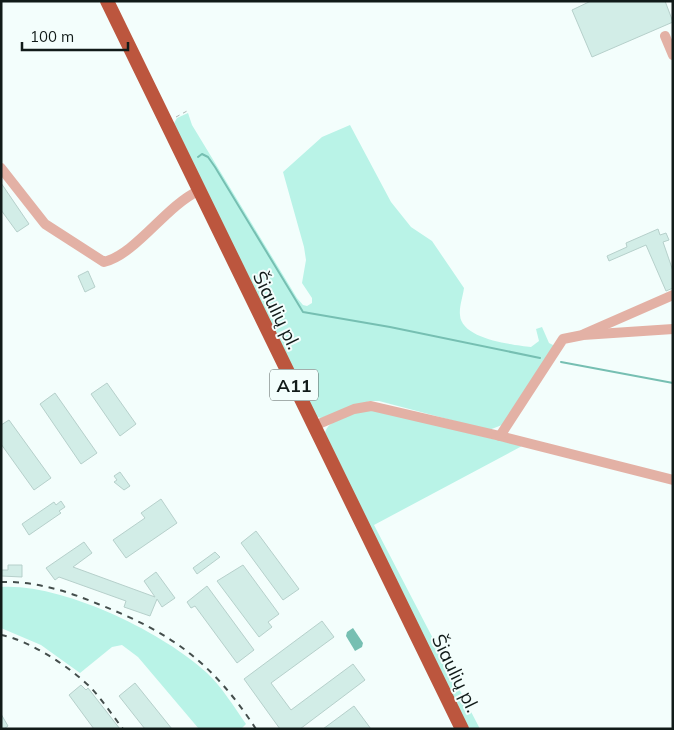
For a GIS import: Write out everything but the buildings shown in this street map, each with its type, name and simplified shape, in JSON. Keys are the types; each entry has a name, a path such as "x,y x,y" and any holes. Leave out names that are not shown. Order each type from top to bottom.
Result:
{"highway":[{"name":"Šiaulių pl.","path":"102,1 125,42"},
{"name":"Šiaulių pl.","path":"107,1 164,123 462,729"}],"street":[{"path":"665,36 673,55"},
{"path":"1,168 45,224 104,262 111,260 128,249 172,208 198,191"},
{"path":"583,335 673,295"},
{"path":"500,436 563,339 583,335 673,328"},
{"path":"314,426 354,409 371,406 500,436 673,480"}],"path":[{"path":"164,123 187,111"}],"shaded area":[{"path":"188,113 192,125 297,298 303,305 307,306 312,303 312,298 302,283 306,260 304,247 283,172 322,137 350,125 391,202 411,227 432,241 464,288 460,315 463,323 469,330 489,339 512,345 531,347 539,341 536,329 542,327 549,343 555,346 502,425 489,430 379,401 370,401 321,418 317,417 173,125 177,118"},
{"path":"364,410 373,410 522,446 374,525 480,729 468,729 325,433 327,428 335,421"},
{"path":"1,587 26,588 53,593 110,613 139,627 188,657 207,673 223,691 246,724 241,729 199,729 138,657 122,645 112,647 80,673 41,645 1,628"},
{"path":"353,628 363,643 362,647 355,651 346,636 347,632"}],"waterway":[{"path":"198,157 202,154 208,157 215,167 303,312 390,327 540,358"},
{"path":"561,362 673,383"}],"railway":[{"path":"1,582 26,583 63,591 148,626 188,652 206,668 223,685 256,729"},
{"path":"1,635 37,649 73,672 96,694 123,729"}]}
